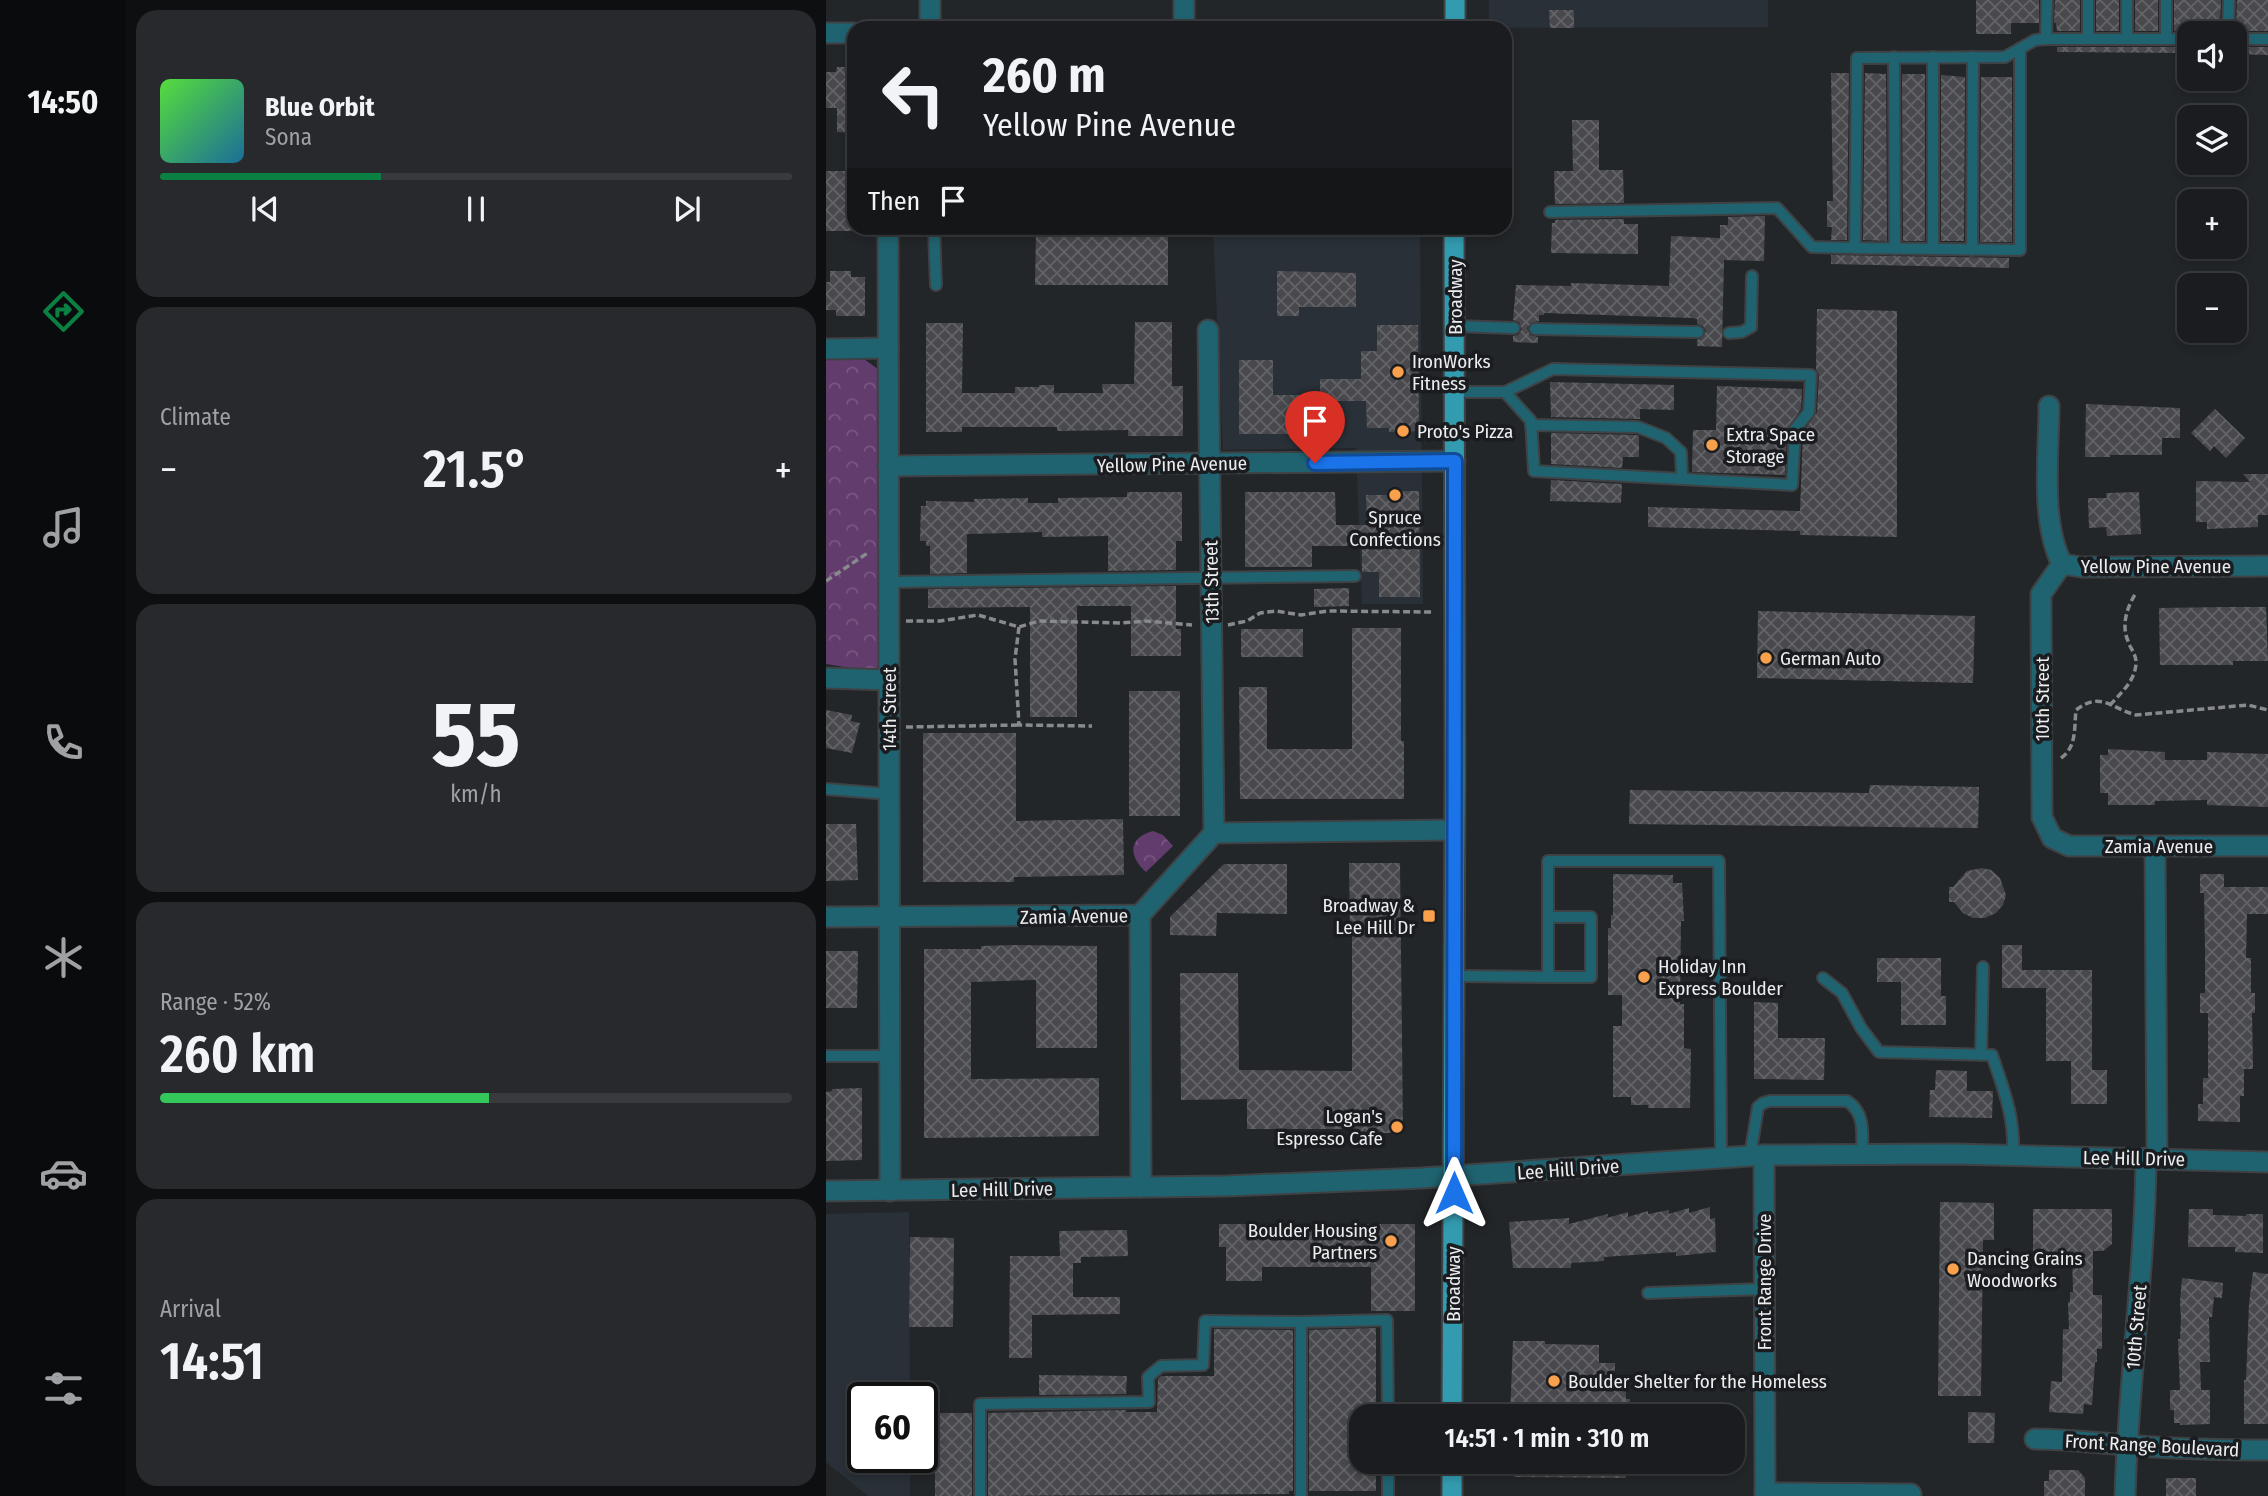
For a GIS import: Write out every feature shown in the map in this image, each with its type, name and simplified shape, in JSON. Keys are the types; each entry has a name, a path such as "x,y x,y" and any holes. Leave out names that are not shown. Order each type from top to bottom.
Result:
{"main road":[{"path":"1454,21 1455,0"},
{"name":"Broadway","path":"1452,1404 1455,976 1454,235"},
{"path":"1452,1474 1452,1496"}],"street":[{"path":"930,0 930,21"},
{"path":"1184,0 1184,21"},
{"path":"826,33 847,33"},
{"name":"14th Street","path":"888,235 890,1191"},
{"name":"13th Street","path":"1208,330 1214,833"},
{"path":"826,349 888,348"},
{"path":"2049,406 2048,521 2058,556"},
{"name":"Yellow Pine Avenue","path":"888,466 1455,461"},
{"name":"Yellow Pine Avenue","path":"2058,556 2081,567 2268,566"},
{"name":"10th Street","path":"2052,838 2042,817 2041,594 2058,556"},
{"path":"826,678 889,680"},
{"path":"1214,833 1454,830"},
{"name":"Zamia Avenue","path":"826,918 1140,915 1214,833"},
{"name":"Zamia Avenue","path":"2052,838 2069,846 2268,846"},
{"name":"10th Street","path":"2125,1496 2126,1446 2152,1159 2155,846"},
{"path":"1140,915 1141,1187"},
{"name":"Lee Hill Drive","path":"826,1191 1226,1186 1453,1177 1757,1155 2013,1156 2268,1162"},
{"name":"Front Range Drive","path":"1757,1155 1764,1289 1765,1495 1910,1494"},
{"name":"Front Range Boulevard","path":"2035,1439 2070,1439 2126,1446 2201,1450 2268,1450"}],"lane":[{"path":"2046,40 2047,0"},
{"path":"2088,0 2088,40"},
{"path":"2127,0 2127,40"},
{"path":"2166,0 2166,40"},
{"path":"2228,21 2229,0"},
{"path":"1855,248 1857,58 2005,57 2035,40 2177,40"},
{"path":"2247,40 2268,40"},
{"path":"1550,212 1777,208 1812,247 2020,250 2020,49"},
{"path":"1894,57 1895,249"},
{"path":"1933,57 1933,249"},
{"path":"1972,250 1973,57"},
{"path":"934,235 936,285"},
{"path":"1729,333 1742,332 1751,327 1752,276"},
{"path":"1455,326 1514,328"},
{"path":"1535,329 1698,332"},
{"path":"1455,391 1505,391 1553,369 1811,375 1809,412 1795,429 1793,485 1534,471 1531,421 1505,391"},
{"path":"1531,425 1638,427 1666,439 1681,453 1682,478"},
{"path":"889,582 1355,576"},
{"path":"826,789 889,794"},
{"path":"1548,977 1548,861 1718,861 1721,1158"},
{"path":"1455,976 1591,976 1591,916 1548,916"},
{"path":"1981,1055 1983,967"},
{"path":"1823,978 1842,993 1861,1028 1879,1052 1992,1055 2014,1130 2013,1156"},
{"path":"826,1056 890,1056"},
{"path":"1757,1155 1758,1107 1763,1102 1847,1101 1861,1117 1862,1155"},
{"path":"1648,1293 1764,1289"},
{"path":"980,1496 979,1404 1149,1402 1148,1377 1161,1366 1203,1365 1205,1321 1387,1320 1388,1404"},
{"path":"1301,1322 1301,1496"},
{"path":"1388,1474 1388,1496"}],"path":[{"path":"826,581 869,552"},
{"path":"2110,705 2125,690 2136,664 2135,654 2124,631 2126,616 2136,593"},
{"path":"889,621 940,621 978,615 1019,627 1039,621 1146,621 1235,625 1261,613 1276,611 1301,615 1328,611 1432,612"},
{"path":"1019,627 1015,659 1019,726"},
{"path":"2042,763 2057,761 2069,752 2076,710 2088,701 2100,700 2120,711 2136,715 2248,705 2268,710"},
{"path":"889,727 1092,726"}],"shaded area":[{"path":"1489,0 1768,0 1768,27 1512,28 1512,21 1489,21"},
{"path":"1213,235 1420,235 1423,604 1362,604 1356,448 1223,450"},
{"path":"909,1212 910,1382 847,1382 847,1473 910,1473 910,1496 868,1496 826,1462 826,1214"}],"green space":[{"path":"864,359 879,370 878,670 826,664 826,360"},
{"path":"1153,831 1163,835 1173,846 1146,872 1136,860 1133,848 1139,838"}],"building":[{"path":"1976,0 2039,0 2039,23 2011,23 2011,34 1976,34"},
{"path":"2055,0 2080,0 2080,31 2057,31 2054,23"},
{"path":"2096,0 2119,0 2119,31 2096,31"},
{"path":"2135,0 2158,0 2158,31 2135,31"},
{"path":"2174,0 2221,0 2220,21 2177,21 2177,31 2174,31"},
{"path":"2237,0 2268,0 2268,31 2247,31 2247,21 2236,21"},
{"path":"1549,10 1574,10 1574,28 1550,28"},
{"path":"2057,47 2177,47 2177,53 2057,52"},
{"path":"2247,47 2268,47 2268,55 2247,54"},
{"path":"837,67 847,67 847,133 837,132 837,108 826,108 826,72 836,72"},
{"path":"1831,73 1849,73 1847,240 1831,240 1832,227 1827,227 1827,201 1833,201"},
{"path":"1865,73 1886,74 1887,241 1863,240"},
{"path":"1902,74 1925,74 1925,241 1903,241"},
{"path":"1941,75 1965,77 1964,241 1941,241"},
{"path":"1981,77 2012,77 2012,242 1980,242"},
{"path":"1572,120 1599,120 1599,170 1623,170 1624,203 1555,204 1554,171 1573,171"},
{"path":"826,171 847,171 847,231 826,231"},
{"path":"1765,216 1764,261 1724,260 1722,347 1697,346 1697,340 1702,338 1706,331 1703,326 1697,324 1697,319 1692,318 1544,313 1539,315 1539,321 1531,323 1527,328 1530,335 1538,337 1538,343 1513,342 1513,336 1518,335 1522,329 1519,322 1513,320 1516,285 1571,286 1571,283 1669,286 1671,236 1720,238 1720,225 1728,225 1728,217"},
{"path":"1624,219 1624,224 1638,224 1638,254 1551,253 1552,223 1555,223 1555,220"},
{"path":"1036,235 1168,235 1168,285 1035,285"},
{"path":"1831,255 2009,258 2009,268 1831,264"},
{"path":"830,271 851,271 851,277 865,277 865,316 836,316 836,310 826,310 826,282 830,282"},
{"path":"1277,271 1356,273 1356,307 1299,307 1299,316 1277,316"},
{"path":"1817,309 1897,311 1897,537 1800,535 1800,531 1648,527 1648,507 1800,511 1803,432 1817,412"},
{"path":"1135,322 1172,322 1172,386 1183,386 1183,436 1128,436 1128,430 1057,431 1057,427 962,427 962,432 926,432 926,323 963,323 962,393 1015,393 1015,387 1054,385 1054,393 1103,393 1102,384 1134,384"},
{"path":"1377,325 1418,325 1419,431 1389,432 1389,428 1367,428 1366,401 1331,401 1331,434 1239,434 1239,360 1273,360 1273,395 1320,395 1320,379 1361,379 1361,351 1377,351"},
{"path":"1550,382 1674,385 1674,410 1640,409 1640,419 1551,417"},
{"path":"1717,386 1802,389 1801,409 1787,429 1785,475 1692,472 1693,430 1716,430"},
{"path":"2086,404 2180,408 2180,438 2162,438 2162,455 2085,457"},
{"path":"2215,409 2245,438 2226,458 2214,446 2210,451 2191,433"},
{"path":"1551,433 1636,435 1639,436 1639,457 1623,457 1622,468 1551,464"},
{"path":"2243,474 2268,474 2268,515 2258,515 2258,527 2207,529 2207,522 2196,522 2196,481 2250,482"},
{"path":"1551,480 1622,484 1621,503 1550,501"},
{"path":"1388,491 1419,491 1420,597 1379,597 1379,572 1362,572 1362,546 1312,546 1312,567 1245,567 1245,492 1335,492 1336,525 1367,525 1366,495 1388,495"},
{"path":"1127,492 1182,492 1182,541 1176,541 1176,570 1108,571 1108,536 1042,537 1042,532 967,534 967,573 930,574 930,546 926,546 926,541 920,541 921,506 926,506 926,501 974,502 974,499 1028,498 1028,503 1058,503 1058,498 1127,497"},
{"path":"2139,492 2141,534 2107,536 2106,527 2089,528 2088,498 2107,498 2106,493"},
{"path":"1176,586 1176,629 1181,629 1181,656 1131,656 1131,606 1077,606 1077,717 1030,717 1030,607 928,608 928,589"},
{"path":"1349,588 1349,606 1314,607 1314,589"},
{"path":"2266,607 2268,661 2233,661 2233,665 2160,665 2159,608"},
{"path":"1758,611 1975,616 1973,683 1757,678"},
{"path":"1352,628 1401,628 1404,799 1240,799 1239,687 1267,687 1267,749 1352,749"},
{"path":"1241,629 1303,629 1303,657 1241,657"},
{"path":"1129,691 1180,691 1180,816 1129,816"},
{"path":"826,710 852,715 851,721 860,723 852,753 826,748"},
{"path":"923,733 1016,733 1016,821 1123,819 1124,875 1014,877 1014,882 923,882"},
{"path":"2108,749 2165,752 2165,760 2207,760 2207,752 2268,754 2268,807 2207,805 2207,800 2155,801 2155,805 2108,805 2108,793 2100,793 2100,755 2108,755"},
{"path":"1870,785 1979,787 1978,828 1629,824 1630,790 1869,793"},
{"path":"826,824 856,824 858,880 826,881"},
{"path":"1349,863 1400,863 1403,1133 1352,1133 1352,1129 1247,1129 1247,1099 1181,1100 1180,973 1238,973 1239,1070 1352,1071"},
{"path":"1224,864 1287,864 1287,914 1217,913 1216,936 1170,935 1170,917"},
{"path":"1982,868 1991,870 2000,878 2006,895 2003,905 1996,913 1985,918 1973,918 1963,913 1954,902 1949,902 1949,887 1953,887 1967,871"},
{"name":"Holiday Inn Express Boulder","path":"1613,874 1673,875 1673,883 1682,883 1684,921 1681,921 1680,1004 1684,1004 1684,1048 1691,1049 1690,1108 1648,1108 1648,1105 1631,1105 1631,1097 1613,1097 1613,1026 1622,1026 1622,995 1608,995 1608,928 1611,928 1613,915"},
{"path":"2200,874 2224,874 2224,887 2268,887 2268,914 2247,914 2246,958 2251,958 2251,993 2255,993 2255,1013 2252,1013 2253,1069 2244,1069 2240,1122 2198,1121 2198,1104 2203,1104 2203,1078 2208,1078 2208,1013 2200,1013 2200,993 2205,993 2205,949 2204,893 2200,893"},
{"path":"2002,945 2022,945 2022,970 2092,970 2092,1070 2107,1070 2107,1104 2071,1104 2071,1061 2046,1061 2046,988 2002,988"},
{"path":"981,946 1097,946 1097,1048 1036,1048 1036,980 971,982 971,1079 1099,1078 1099,1136 924,1138 924,949 981,949"},
{"path":"826,951 858,951 857,1008 826,1008"},
{"path":"1877,958 1941,958 1941,996 1946,996 1946,1025 1901,1025 1901,982 1877,982"},
{"path":"1754,1002 1778,1003 1778,1038 1825,1038 1824,1080 1754,1079"},
{"path":"1936,1070 1967,1071 1967,1091 1993,1091 1992,1118 1929,1117 1930,1090 1935,1090"},
{"path":"862,1088 862,1160 826,1161 826,1092 832,1089"},
{"path":"1940,1202 1994,1203 1994,1240 1983,1240 1981,1396 1938,1396"},
{"path":"1710,1207 1710,1219 1715,1218 1716,1252 1676,1256 1676,1252 1604,1257 1604,1261 1571,1263 1571,1268 1513,1268 1509,1222 1569,1218 1569,1224 1608,1214 1607,1218 1628,1212 1628,1217 1648,1211 1648,1214 1669,1210 1669,1214 1689,1208 1689,1213"},
{"path":"2033,1209 2112,1209 2112,1244 2103,1251 2093,1251 2093,1295 2102,1295 2102,1349 2097,1349 2092,1405 2084,1404 2083,1414 2049,1412 2051,1381 2062,1382 2063,1329 2069,1329 2068,1302 2070,1292 2073,1292 2072,1252 2033,1252"},
{"path":"2189,1209 2213,1209 2213,1215 2263,1214 2263,1253 2235,1252 2235,1247 2188,1247"},
{"path":"1219,1224 1415,1224 1415,1311 1371,1311 1371,1267 1262,1267 1262,1281 1226,1281 1226,1247 1219,1247"},
{"path":"1127,1230 1128,1256 1081,1257 1081,1263 1073,1263 1073,1297 1120,1297 1120,1314 1032,1315 1032,1358 1009,1358 1010,1256 1060,1256 1059,1231"},
{"path":"910,1237 954,1238 953,1327 909,1327"},
{"path":"2253,1272 2268,1274 2268,1424 2244,1424 2244,1380"},
{"path":"2182,1278 2223,1283 2222,1298 2214,1297 2212,1317 2209,1317 2210,1362 2200,1362 2201,1390 2210,1390 2210,1424 2174,1423 2174,1410 2170,1410 2170,1390 2180,1390 2178,1339"},
{"path":"1376,1328 1376,1404 1349,1404 1349,1474 1376,1474 1376,1491 1309,1491 1309,1330"},
{"path":"1214,1329 1293,1330 1293,1491 1289,1491 1289,1494 988,1496 988,1413 1126,1410 1157,1412 1158,1379 1161,1376 1214,1376"},
{"name":"Boulder Shelter for the Homeless","path":"1513,1341 1599,1345 1599,1363 1615,1363 1615,1390 1626,1390 1626,1399 1630,1399 1630,1404 1510,1404"},
{"path":"1039,1375 1127,1376 1126,1394 1039,1395"},
{"path":"1968,1412 1995,1413 1994,1443 1968,1443"},
{"path":"938,1413 972,1413 972,1496 935,1496 935,1473 938,1473"},
{"path":"2049,1470 2078,1470 2085,1478 2085,1496 2044,1496 2044,1481 2049,1481"},
{"path":"1514,1474 1626,1474 1626,1478 1514,1477"},
{"path":"2166,1478 2196,1478 2196,1496 2166,1496"}],"place":[{"name":"IronWorks Fitness","path":"1398,372"},
{"name":"Proto's Pizza","path":"1403,431"},
{"name":"Extra Space Storage","path":"1712,445"},
{"name":"Spruce Confections","path":"1395,495"},
{"name":"German Auto","path":"1766,658"},
{"name":"Broadway & Lee Hill Dr","path":"1429,916"},
{"name":"Holiday Inn Express Boulder","path":"1644,977"},
{"name":"Logan's Espresso Cafe","path":"1397,1127"},
{"name":"Boulder Housing Partners","path":"1391,1241"},
{"name":"Dancing Grains Woodworks","path":"1953,1269"},
{"name":"Boulder Shelter for the Homeless","path":"1554,1381"}],"route":[{"path":"1315,463 1455,461 1454,1193"}]}
